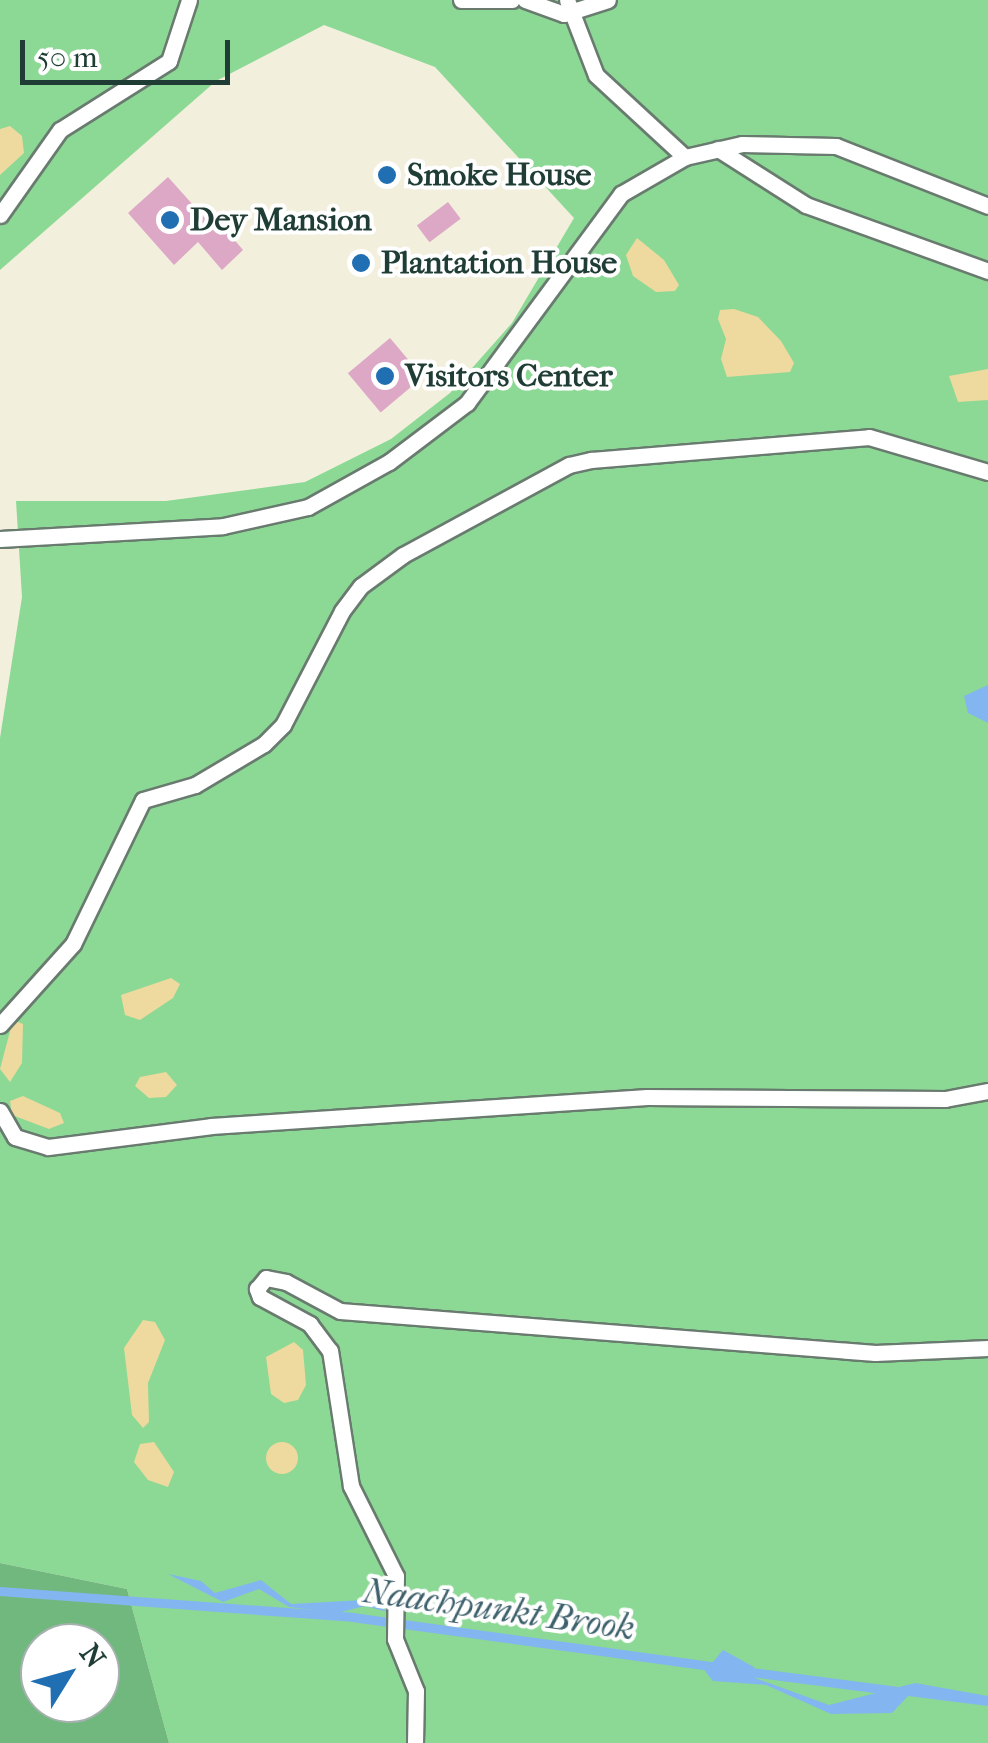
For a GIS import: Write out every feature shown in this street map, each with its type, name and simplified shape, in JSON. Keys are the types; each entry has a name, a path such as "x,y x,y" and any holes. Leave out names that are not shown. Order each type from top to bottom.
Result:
{"lane":[{"path":"461,0 512,0"},
{"path":"525,0 569,6 608,0"},
{"path":"0,215 60,130 169,61 188,1"},
{"path":"569,6 612,96 685,158"},
{"path":"0,539 222,526 308,507 389,462 467,404 621,194 685,158 718,149 794,141 836,146 988,206"},
{"path":"718,149 806,205 988,271"},
{"path":"0,1025 73,944 143,800 195,785 264,744 282,725 342,611 361,586 403,556 569,465 591,460 870,437 988,472"},
{"path":"0,1110 15,1137 48,1147 211,1126 646,1097 929,1099 988,1091"},
{"path":"415,1743 416,1691 395,1635 398,1605 388,1555 352,1486 330,1351 310,1324 260,1297 257,1289 266,1278 286,1282 340,1311 876,1353 988,1348"}],"green space":[{"path":"0,0 988,0 988,1743 169,1743 127,1589 0,1563 0,738 22,597 16,501 166,501 305,482 391,439 450,393 512,323 574,218 435,67 324,25 216,81 0,270"},
{"path":"0,1563 127,1589 169,1743 0,1743"}],"sand":[{"path":"10,126 22,136 24,153 0,175 0,129"},
{"path":"637,238 664,260 679,285 675,291 656,292 633,276 626,255"},
{"path":"734,309 758,317 781,341 794,363 790,372 727,377 721,359 726,339 718,319 720,310"},
{"path":"988,369 988,400 958,402 949,376"},
{"path":"171,978 180,984 173,998 140,1020 125,1015 121,995"},
{"path":"13,1020 23,1024 22,1063 10,1082 0,1069"},
{"path":"166,1072 177,1085 166,1097 149,1098 135,1086 140,1077"},
{"path":"23,1096 60,1113 64,1123 49,1129 12,1115 10,1101"},
{"path":"143,1320 155,1322 165,1340 148,1383 149,1422 143,1428 132,1415 124,1348"},
{"path":"294,1342 303,1350 306,1385 298,1400 284,1403 271,1394 266,1357"},
{"path":"154,1442 174,1472 168,1487 148,1480 134,1462 140,1444"},
{"path":"282,1442 294,1446 298,1458 294,1470 282,1474 270,1470 266,1458 270,1446"}],"water":[{"path":"988,685 988,723 968,713 964,696"},
{"path":"168,1574 201,1581 215,1593 261,1580 291,1604 364,1600 392,1613 365,1606 337,1613 289,1607 259,1589 223,1602"},
{"path":"723,1650 754,1667 755,1678 829,1705 915,1683 988,1696 988,1706 908,1696 892,1713 831,1714 766,1685 713,1681 705,1671"}],"building":[{"name":"Dey Mansion","path":"168,177 220,235 226,230 243,250 222,270 198,242 174,265 128,213"},
{"path":"448,202 461,219 429,242 417,225"},
{"name":"Visitors Center","path":"390,338 423,377 381,412 348,373"}],"waterway":[{"name":"Naachpunkt Brook","path":"0,1591 352,1617 718,1667"},
{"name":"Naachpunkt Brook","path":"743,1671 896,1691"}],"place":[{"name":"Smoke House","path":"387,175"},
{"name":"Dey Mansion","path":"170,220"},
{"name":"Plantation House","path":"361,263"},
{"name":"Visitors Center","path":"385,376"}]}
